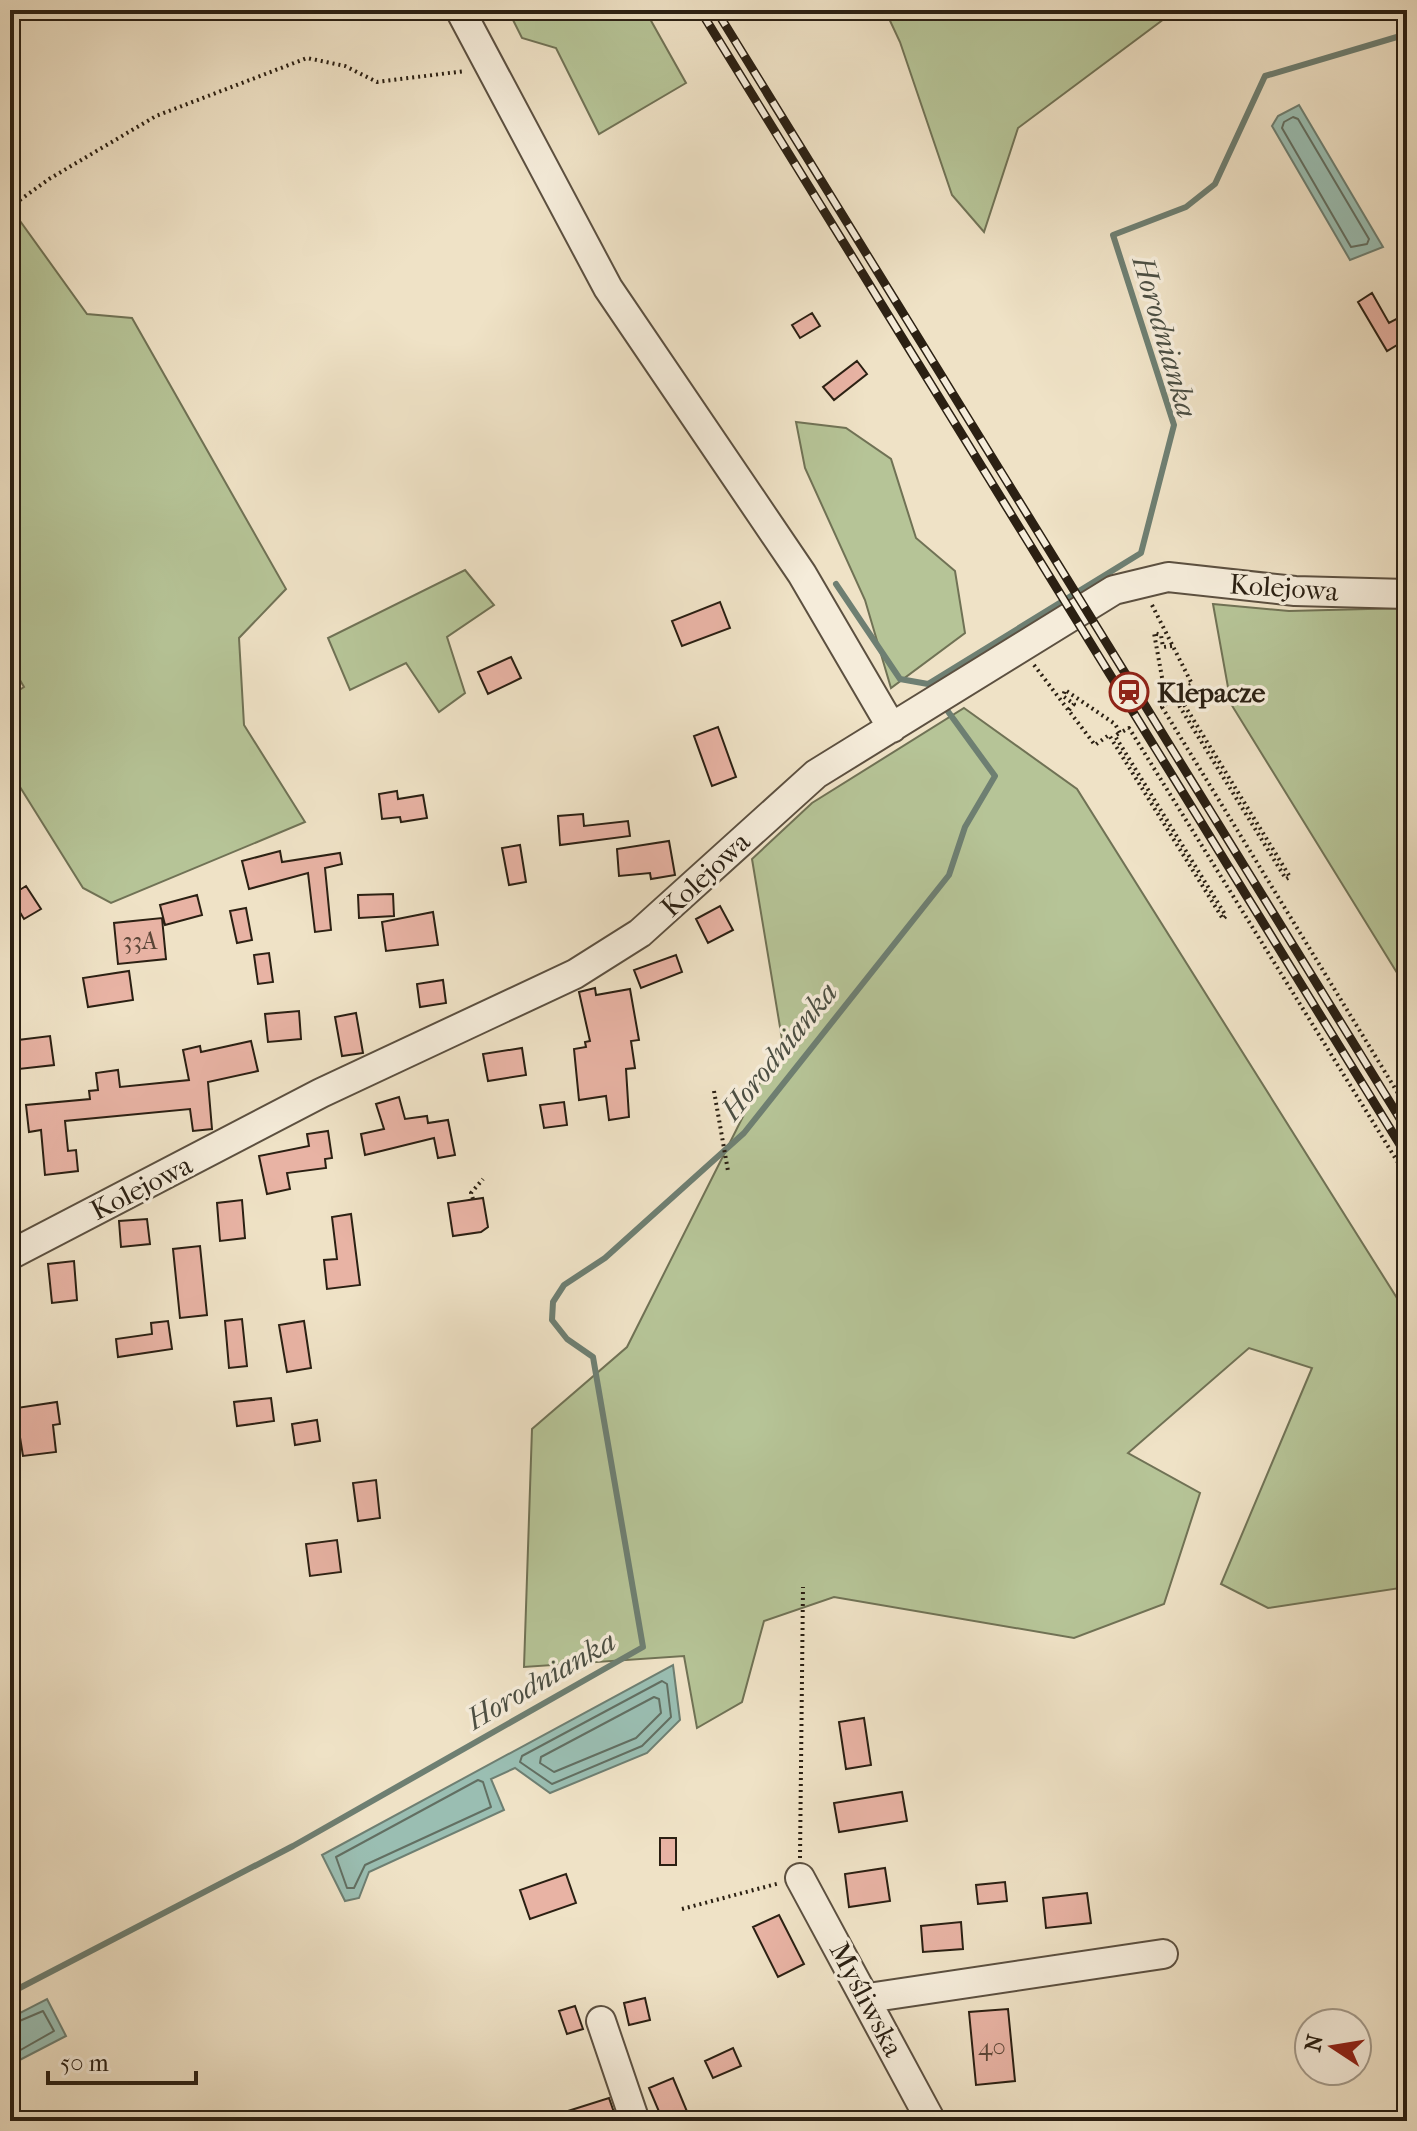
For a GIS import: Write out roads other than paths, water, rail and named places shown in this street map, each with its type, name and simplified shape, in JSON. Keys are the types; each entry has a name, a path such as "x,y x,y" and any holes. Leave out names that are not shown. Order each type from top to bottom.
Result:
{"street":[{"path":"460,10 608,288 802,574 892,728"},
{"name":"Kolejowa","path":"10,1255 321,1093 575,974 640,933 816,774 1099,597 1139,582 1168,577 1295,591 1407,594"},
{"name":"Myśliwska","path":"800,1878 868,1998 931,2121"},
{"path":"868,1998 1163,1954"},
{"path":"601,2021 635,2121"}],"water":[{"path":"1299,105 1383,247 1350,260 1272,126 1278,116"},
{"path":"673,1665 680,1720 647,1753 550,1793 515,1768 491,1779 504,1810 369,1872 359,1898 345,1901 322,1855"},
{"path":"47,1999 66,2036 10,2065 10,2018"}],"waterway":[{"name":"Horodnianka","path":"934,693 928,684 1141,553 1174,425 1113,235 1186,207 1215,184 1265,76 1407,34"},
{"path":"836,584 900,679 928,684"},
{"name":"Horodnianka","path":"10,1993 293,1846 643,1647 593,1357 567,1339 552,1320 553,1302 564,1285 605,1258 744,1133 949,875 965,827 995,776 944,706"}],"railway":[{"path":"700,10 1407,1156"},
{"path":"716,10 1407,1130"}],"place":[{"name":"Klepacze","path":"1129,692"}]}
